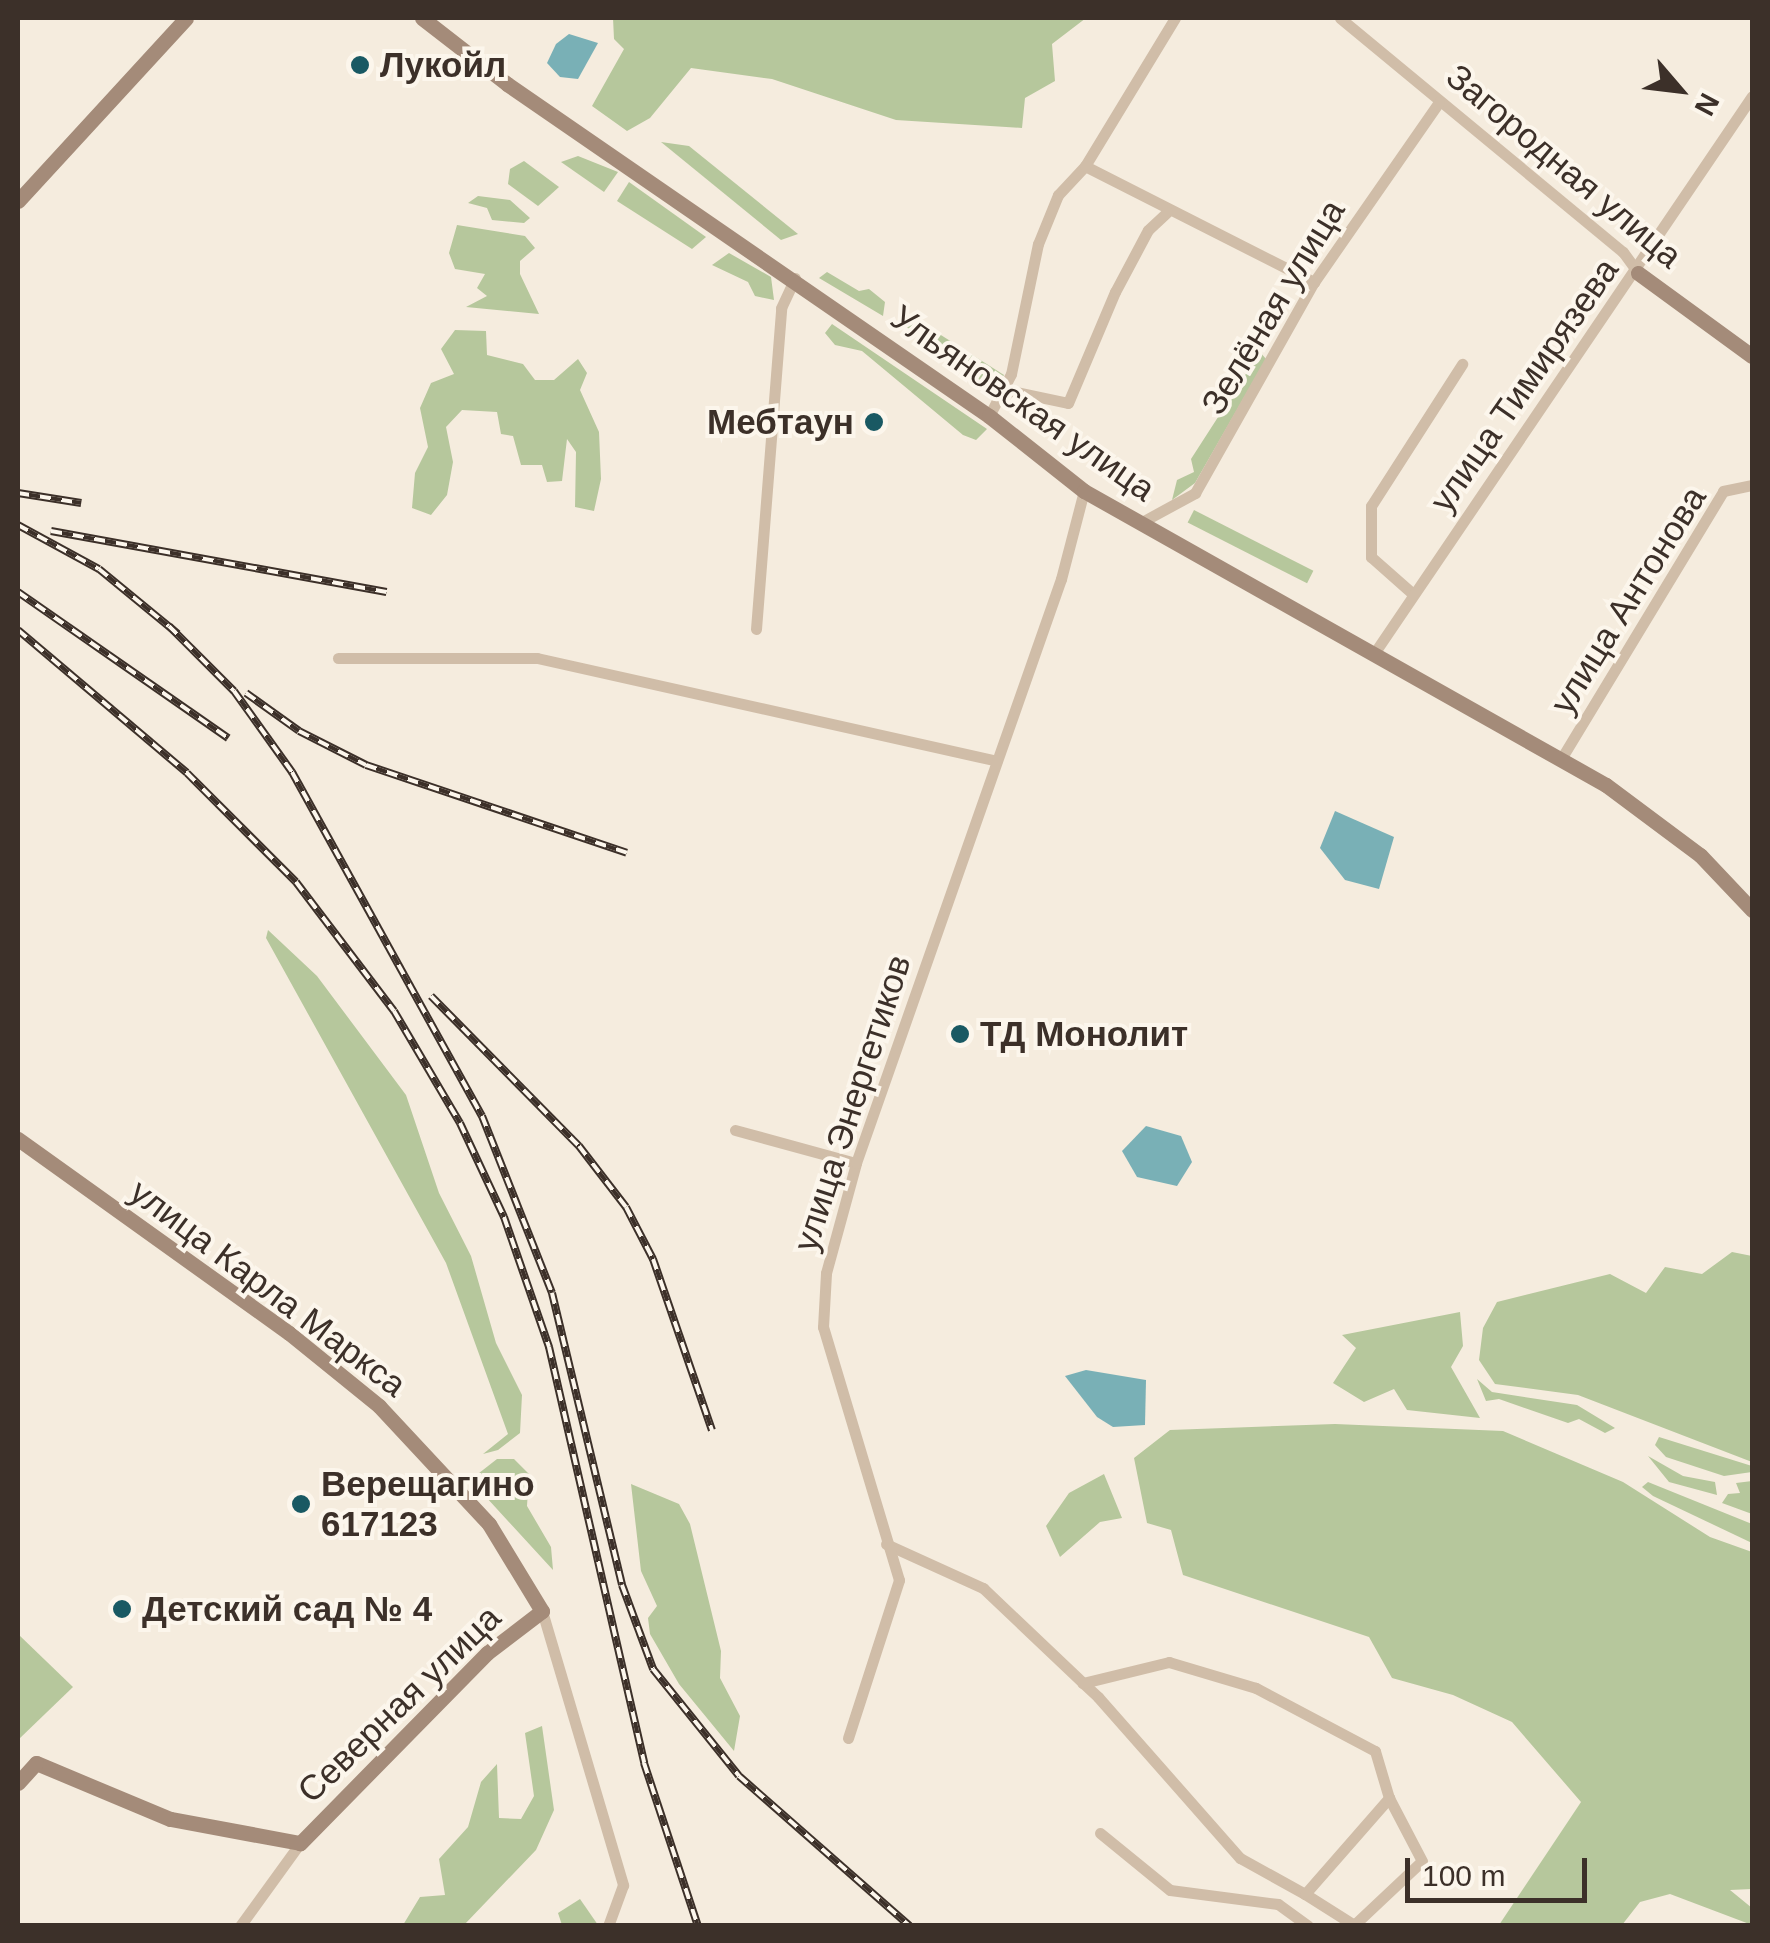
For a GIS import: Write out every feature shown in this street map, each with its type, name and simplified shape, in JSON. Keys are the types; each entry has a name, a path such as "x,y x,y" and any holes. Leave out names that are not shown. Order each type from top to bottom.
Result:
{"main road":[{"path":"19,197 186,18"},
{"name":"Ульяновская улица","path":"422,18 507,84 795,278 989,416 1084,490 1561,759 1672,832 1752,910"},
{"name":"Загородная улица","path":"1638,273 1752,356"},
{"name":"улица Карла Маркса","path":"18,1139 289,1334 378,1406 490,1524 542,1611"},
{"name":"Северная улица","path":"18,1784 36,1763 170,1819 300,1843 486,1653 542,1611"}],"street":[{"path":"989,416 1006,390 1038,244 1058,194 1085,166 1175,18"},
{"name":"Загородная улица","path":"1340,18 1623,252 1638,273"},
{"name":"улица Тимирязева","path":"1374,656 1412,594 1638,273 1752,96"},
{"name":"Зелёная улица","path":"1140,523 1195,493 1314,282 1439,102"},
{"path":"1085,166 1166,212 1314,282"},
{"path":"1006,390 1068,404 1115,292 1148,230 1166,212"},
{"path":"756,629 781,308 795,278"},
{"path":"1412,594 1371,557 1371,506 1462,364"},
{"name":"улица Антонова","path":"1561,759 1724,491 1752,485"},
{"name":"улица Энергетиков","path":"848,1738 899,1580 886,1544 855,1416 824,1327 826,1273 856,1163 1062,579 1084,490"},
{"path":"338,658 537,658 997,761"},
{"path":"735,1130 856,1163"},
{"path":"886,1544 983,1588 1083,1683 1240,1858 1354,1925 1422,1861 1389,1798 1375,1750 1256,1688 1169,1662 1083,1683"},
{"name":"улица Карла Маркса","path":"542,1611 623,1885 608,1926"},
{"path":"1305,1894 1389,1798"},
{"path":"1100,1833 1170,1890 1278,1904 1308,1926"},
{"name":"Северная улица","path":"240,1926 300,1843"}],"green space":[{"path":"613,18 1086,18 1052,44 1055,81 1025,98 1022,128 896,120 772,79 691,68 650,118 627,131 592,106 624,49 614,39"},
{"path":"661,142 689,146 798,234 781,240"},
{"path":"578,156 618,172 604,192 561,162"},
{"path":"524,161 559,187 538,206 508,184 510,169"},
{"path":"629,182 706,237 692,249 617,201"},
{"path":"478,196 510,200 530,218 524,223 492,220 487,208 468,203"},
{"path":"457,225 525,236 535,248 520,261 520,274 539,314 466,307 487,296 477,288 485,274 455,269 449,253"},
{"path":"729,253 771,277 774,300 755,296 748,282 712,265"},
{"path":"827,272 859,291 869,289 885,302 883,316 819,278"},
{"path":"914,318 1004,375 994,391 900,322"},
{"path":"832,324 987,429 976,440 963,435 862,351 835,345 825,333"},
{"path":"455,330 486,331 487,355 523,364 535,380 554,380 578,359 587,373 580,390 599,432 601,479 594,511 575,507 576,452 567,439 562,481 547,482 542,465 521,465 513,436 501,434 497,412 462,410 446,427 453,462 447,495 431,515 412,508 415,473 428,447 420,408 431,383 454,374 441,349"},
{"path":"1260,352 1266,359 1195,483 1172,500 1177,480 1194,472 1191,459"},
{"path":"1194,510 1313,571 1307,583 1188,522"},
{"path":"268,930 317,976 406,1095 439,1193 471,1256 496,1343 522,1395 520,1433 498,1450 483,1454 508,1434 446,1263 266,938"},
{"path":"1732,1252 1752,1256 1752,1462 1578,1395 1495,1384 1479,1360 1483,1328 1497,1302 1610,1274 1646,1293 1665,1267 1702,1274"},
{"path":"1460,1312 1463,1346 1451,1367 1480,1418 1407,1410 1394,1389 1364,1402 1333,1383 1356,1348 1342,1335"},
{"path":"1477,1379 1492,1392 1577,1405 1615,1428 1605,1433 1579,1419 1568,1423 1499,1399 1486,1401"},
{"path":"1335,1424 1503,1431 1623,1482 1710,1537 1752,1552 1752,1889 1730,1890 1752,1908 1752,1925 1670,1894 1640,1902 1622,1925 1499,1925 1581,1802 1512,1722 1453,1695 1392,1678 1369,1637 1183,1575 1171,1530 1147,1523 1134,1458 1170,1430"},
{"path":"1659,1437 1752,1466 1752,1472 1724,1476 1666,1457 1655,1445"},
{"path":"1648,1456 1683,1476 1715,1482 1717,1495 1669,1482"},
{"path":"497,1459 514,1459 529,1474 527,1506 551,1547 553,1570 475,1485 474,1477"},
{"path":"1104,1474 1122,1518 1100,1522 1060,1557 1046,1526 1069,1493"},
{"path":"1752,1481 1752,1514 1722,1503 1728,1494 1740,1493 1736,1483"},
{"path":"1648,1482 1752,1524 1752,1543 1653,1496 1642,1487"},
{"path":"631,1484 679,1504 690,1524 721,1651 720,1678 740,1716 734,1751 679,1684 650,1634 648,1618 657,1606 641,1571"},
{"path":"18,1634 73,1687 18,1740"},
{"path":"542,1726 554,1810 536,1850 464,1925 403,1925 420,1897 445,1895 439,1859 468,1827 481,1782 497,1764 499,1818 521,1819 534,1796 525,1733"},
{"path":"580,1899 598,1925 562,1925 558,1913"}],"water":[{"path":"569,34 598,43 578,79 560,77 547,63 556,44"},
{"path":"1335,811 1394,837 1379,889 1345,880 1320,848"},
{"path":"1146,1126 1181,1136 1192,1162 1177,1186 1137,1177 1122,1151"},
{"path":"1086,1370 1146,1380 1145,1425 1113,1427 1097,1417 1065,1376"}],"railway":[{"path":"18,493 81,503"},
{"path":"18,525 99,569 178,634"},
{"path":"51,531 386,592"},
{"path":"18,592 228,738"},
{"path":"169,626 234,691 292,772 482,1116 552,1293 622,1585 653,1669 739,1776 910,1926"},
{"path":"18,630 187,773 296,882 394,1011 460,1123 504,1217 549,1347 644,1763 698,1926"},
{"path":"246,693 299,731 366,765 627,853"},
{"path":"431,996 579,1146 626,1207 653,1259 712,1430"}],"place":[{"name":"Лукойл","path":"360,65"},
{"name":"Мебтаун","path":"874,422"},
{"name":"ТД Монолит","path":"960,1034"},
{"name":"Верещагино 617123","path":"301,1504"},
{"name":"Детский сад № 4","path":"122,1609"}]}
